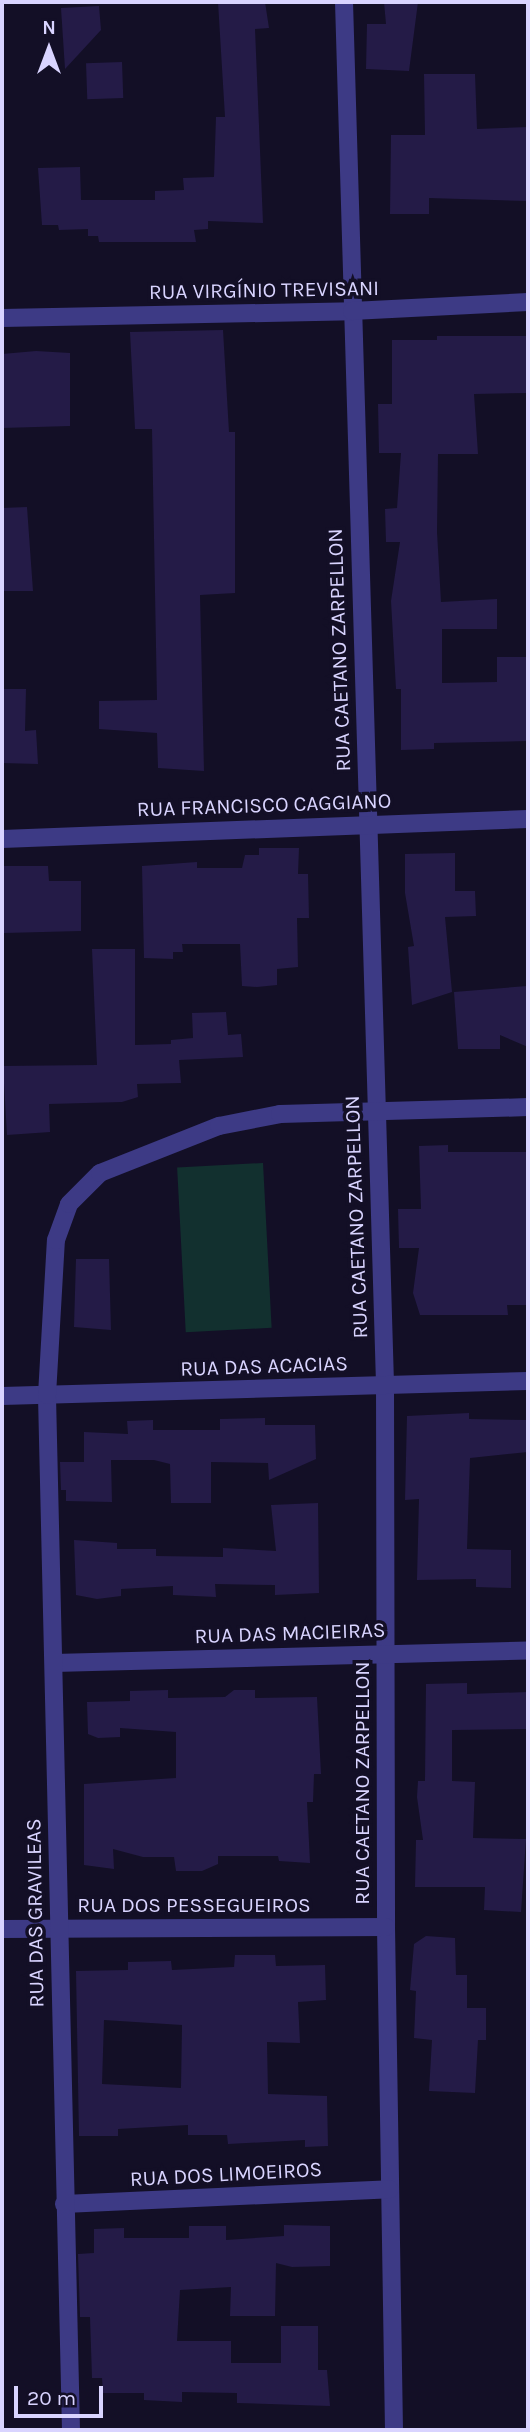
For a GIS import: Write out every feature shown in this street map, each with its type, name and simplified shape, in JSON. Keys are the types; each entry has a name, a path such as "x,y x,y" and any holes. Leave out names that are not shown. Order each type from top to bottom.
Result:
{"street":[{"name":"RUA CAETANO ZARPELLON","path":"344,2 374,1109 385,1385 386,1927 394,2430"},
{"name":"RUA VIRGÍNIO TREVISANI","path":"2,318 352,311 528,302"},
{"name":"RUA FRANCISCO CAGGIANO","path":"2,839 367,823 528,819"},
{"name":"RUA DAS GRAVILEAS","path":"71,2430 57,1929 47,1395 56,1240 69,1204 100,1173 219,1126 281,1114 374,1109 528,1107"},
{"name":"RUA DAS ACACIAS","path":"2,1396 528,1381"},
{"name":"RUA DAS MACIEIRAS","path":"54,1663 528,1651"},
{"name":"RUA DOS PESSEGUEIROS","path":"2,1929 386,1927"},
{"name":"RUA DOS LIMOEIROS","path":"64,2204 390,2189"}],"green space":[{"path":"263,1163 272,1328 186,1332 177,1168"}],"building":[{"path":"218,2 265,2 269,28 255,29 263,223 208,221 208,229 194,230 196,242 99,242 98,236 88,236 88,229 59,230 58,225 42,225 38,168 80,167 81,200 155,200 155,191 184,190 183,178 214,177 216,117 225,117"},
{"path":"384,2 418,2 409,71 366,69 367,24 386,24"},
{"path":"99,6 101,30 65,69 61,8"},
{"path":"122,62 123,98 87,99 86,63"},
{"path":"424,74 475,74 477,129 528,127 528,201 429,198 429,214 390,214 391,135 425,135"},
{"path":"223,330 229,432 235,432 235,593 200,595 204,771 158,768 157,733 99,729 99,701 157,700 152,429 135,429 130,332"},
{"path":"437,336 528,336 528,393 474,394 478,454 438,454 437,532 441,602 497,599 497,629 442,629 442,683 497,682 497,657 528,657 528,741 434,743 434,749 401,750 401,689 396,689 391,601 400,542 386,542 385,509 397,508 401,453 379,453 378,404 392,404 392,340 437,340"},
{"path":"36,351 70,353 70,426 2,428 2,354"},
{"path":"27,507 33,591 2,591 2,508"},
{"path":"2,689 26,689 25,731 36,730 38,764 2,763"},
{"path":"259,848 299,848 298,874 308,874 309,918 297,918 298,967 277,969 277,985 257,987 242,986 240,944 182,944 183,952 173,952 173,959 144,958 142,866 197,862 197,868 242,868 245,855 259,855"},
{"path":"455,853 455,891 475,891 476,916 445,917 452,992 412,1005 408,947 414,946 405,893 405,854"},
{"path":"4,866 48,866 49,881 81,881 81,931 4,933"},
{"path":"92,949 135,949 135,1045 171,1044 171,1040 193,1038 192,1013 226,1012 228,1035 241,1034 243,1057 179,1060 181,1083 137,1084 138,1097 122,1102 49,1104 50,1132 7,1135 3,1066 97,1065"},
{"path":"527,986 528,1047 500,1035 500,1049 458,1049 454,992"},
{"path":"448,1145 448,1152 528,1152 528,1305 507,1305 508,1315 420,1315 413,1293 419,1248 399,1248 398,1209 421,1209 419,1146"},
{"path":"76,1259 109,1259 111,1330 74,1327"},
{"path":"469,1413 469,1419 528,1420 528,1452 470,1458 467,1549 511,1550 511,1588 476,1587 476,1579 417,1580 419,1499 405,1500 407,1416"},
{"path":"265,1418 265,1425 315,1425 316,1459 269,1480 268,1463 211,1462 211,1503 171,1503 170,1464 154,1460 111,1460 112,1502 66,1501 66,1490 61,1490 60,1462 84,1462 84,1432 128,1434 127,1421 153,1420 153,1430 220,1430 220,1419"},
{"path":"318,1503 319,1593 275,1595 275,1585 215,1584 216,1597 173,1595 173,1586 121,1589 121,1596 97,1599 76,1595 74,1540 117,1543 117,1549 156,1549 156,1556 223,1557 223,1548 276,1551 271,1505"},
{"path":"467,1683 467,1694 528,1692 528,1729 452,1730 452,1781 475,1782 473,1838 526,1839 521,1912 484,1910 485,1887 415,1887 416,1840 423,1840 417,1797 418,1781 425,1781 426,1684"},
{"path":"168,1690 168,1698 225,1697 234,1690 255,1690 255,1698 317,1697 321,1774 314,1774 313,1802 307,1802 310,1863 279,1861 278,1856 218,1856 218,1864 202,1871 176,1871 174,1857 143,1857 113,1849 114,1869 84,1865 84,1784 176,1778 176,1732 120,1728 120,1737 98,1738 88,1734 87,1702 130,1701 130,1691"},
{"path":"426,1936 455,1938 456,1975 467,1975 467,2008 486,2008 486,2040 478,2040 475,2093 429,2091 432,2040 414,2038 416,1991 410,1990 414,1944"},
{"path":"235,1955 275,1955 276,1966 325,1965 326,2000 298,2002 300,2043 267,2042 268,2094 327,2096 328,2146 305,2147 305,2140 228,2144 227,2135 188,2135 188,2125 118,2129 118,2136 79,2136 76,1971 128,1970 128,1962 171,1961 172,1970 234,1967","holes":["104,2020 182,2025 181,2088 102,2084"]},
{"path":"284,2225 330,2226 330,2266 292,2267 276,2263 275,2316 230,2316 231,2287 180,2290 177,2341 231,2341 231,2363 281,2363 281,2326 318,2326 318,2370 327,2370 330,2406 237,2403 237,2393 182,2392 182,2402 144,2400 144,2393 103,2393 102,2378 92,2378 90,2317 80,2317 78,2254 94,2253 94,2229 124,2228 124,2238 189,2238 189,2226 226,2226 226,2240 284,2236"}]}
